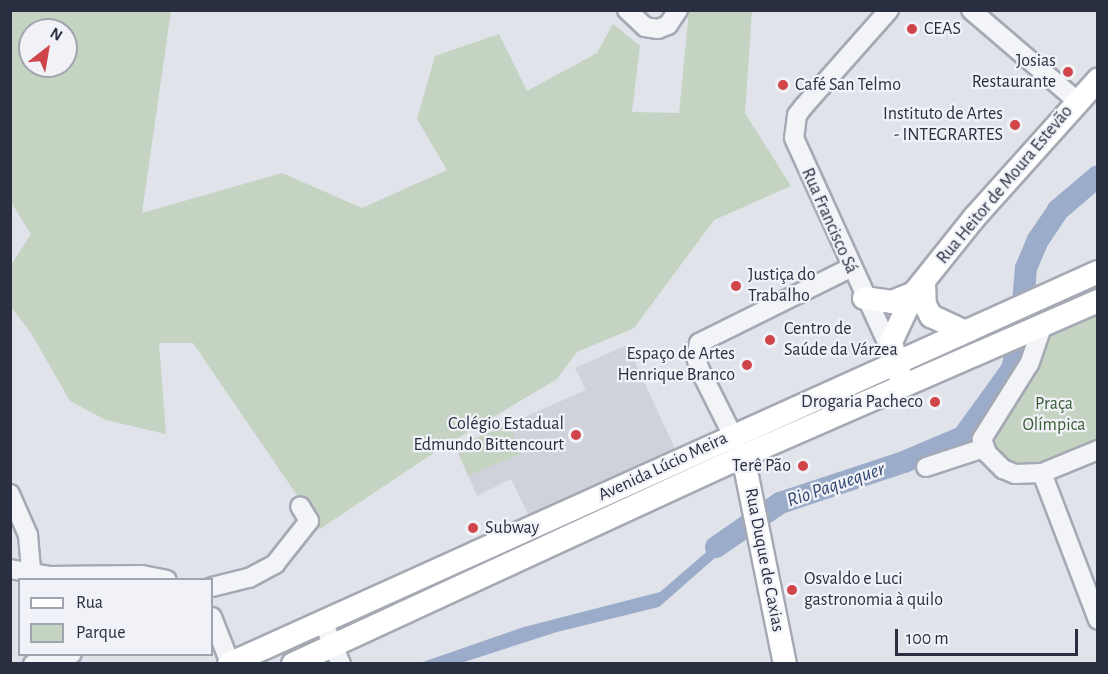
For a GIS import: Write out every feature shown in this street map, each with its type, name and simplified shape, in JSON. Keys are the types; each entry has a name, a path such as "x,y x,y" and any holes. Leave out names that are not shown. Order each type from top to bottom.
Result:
{"main road":[{"name":"Rua Heitor de Moura Estevão","path":"893,357 894,333 919,287 1077,101 1098,80"},
{"name":"Avenida Lúcio Meira","path":"230,663 504,542 893,357 963,331 1098,272"},
{"path":"864,298 892,302 919,287 931,316 963,331"},
{"name":"Avenida Lúcio Meira","path":"293,663 337,654 743,456 906,388 1098,302"},
{"name":"Rua Francisco Sá","path":"893,357 906,388"},
{"name":"Rua Duque de Caxias","path":"743,456 785,663"}],"street":[{"path":"627,10 645,27 658,29 673,18"},
{"name":"Rua Francisco Sá","path":"889,10 816,91 797,116 794,138 850,268 893,357"},
{"path":"971,10 1077,101"},
{"path":"732,434 699,368 696,357 699,344 850,268"},
{"path":"1037,329 1023,374 983,434 984,448 1003,469 1015,474 1042,473 1098,450"},
{"path":"926,467 984,448"},
{"path":"1042,473 1098,620"},
{"path":"10,494 28,535 31,572"},
{"path":"213,587 249,578 275,564 309,520 300,506"},
{"path":"10,568 69,578 142,575 161,578"},
{"path":"213,620 230,663"},
{"path":"323,622 337,654"},
{"path":"33,663 63,656"}],"shaded area":[{"name":"Colégio Estadual Edmundo Bittencourt","path":"627,345 677,453 531,520 511,479 477,496 456,447 586,390 575,368"}],"green space":[{"path":"11,11 171,11 142,213 282,173 362,208 447,170 417,119 435,56 499,34 527,91 597,53 613,24 640,46 632,112 679,113 689,11 752,11 745,113 791,186 714,220 634,328 577,352 557,379 438,450 320,529 193,343 159,343 166,434 106,420 70,401 31,333 11,307 11,265 31,234 11,202"},
{"name":"Praça Olímpica","path":"1097,308 1097,445 1040,471 1009,469 987,446 1055,329"},
{"path":"509,424 522,453 468,476 456,447"}],"water":[{"path":"739,524 741,535 659,607 557,632 461,663 420,663 524,627 660,592"}],"waterway":[{"name":"Rio Paquequer","path":"716,547 780,503 904,462 963,437 1012,369 1020,338 1026,268 1038,240 1058,210 1098,176"}],"place":[{"name":"CEAS","path":"912,29"},
{"name":"Josias Restaurante","path":"1068,72"},
{"name":"Café San Telmo","path":"783,85"},
{"name":"Instituto de Artes - INTEGRARTES","path":"1015,125"},
{"name":"Justiça do Trabalho","path":"736,286"},
{"name":"Centro de Saúde da Várzea","path":"770,340"},
{"name":"Espaço de Artes Henrique Branco","path":"747,365"},
{"name":"Drogaria Pacheco","path":"935,402"},
{"name":"Colégio Estadual Edmundo Bittencourt","path":"576,435"},
{"name":"Terê Pão","path":"803,466"},
{"name":"Subway","path":"473,528"},
{"name":"Osvaldo e Luci gastronomia à quilo","path":"792,590"}]}
